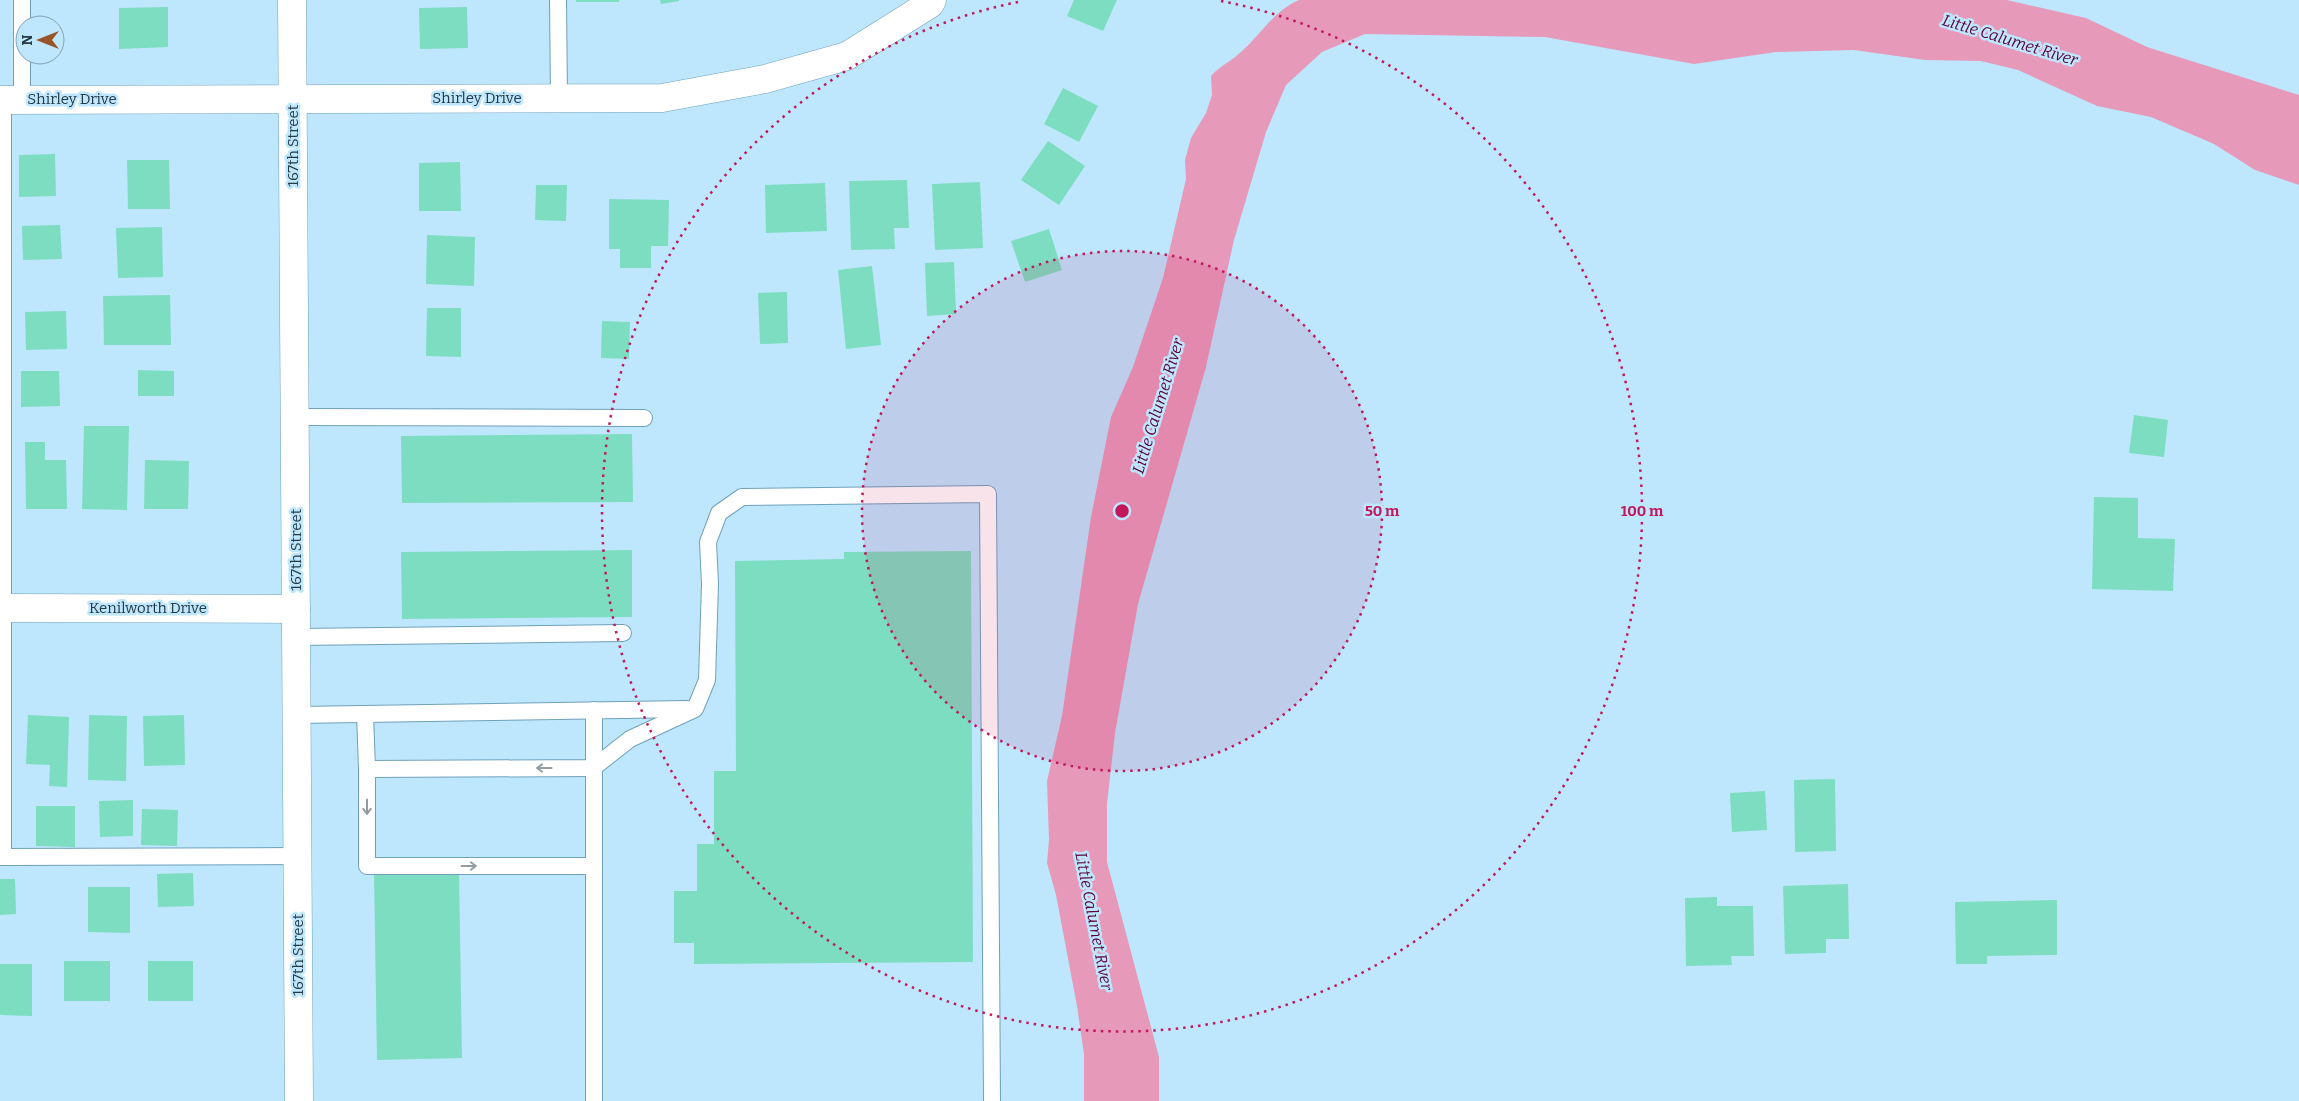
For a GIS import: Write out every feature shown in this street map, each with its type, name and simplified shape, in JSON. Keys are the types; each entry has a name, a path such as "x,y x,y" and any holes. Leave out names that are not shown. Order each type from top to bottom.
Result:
{"street":[{"name":"167th Street","path":"292,0 299,1101"},
{"name":"Shirley Drive","path":"8,100 662,98 765,79 847,56 930,1"},
{"name":"Kenilworth Drive","path":"2,608 296,609"}],"lane":[{"path":"22,0 8,100 2,362 1,857 297,856"},
{"path":"558,0 559,98"},
{"path":"295,418 644,418"},
{"path":"367,769 593,768 630,739 695,708 707,680 710,584 708,542 718,513 742,497 988,494 992,1101"},
{"path":"296,637 623,633"},
{"path":"297,715 695,708"},
{"path":"594,710 594,1101"},
{"path":"366,714 367,866 594,866"}],"water":[{"name":"Little Calumet River","path":"1299,0 2007,0 2086,18 2147,47 2299,95 2299,185 2255,170 2214,144 2151,117 2097,106 2018,70 1981,61 1925,60 1854,50 1776,52 1694,64 1545,37 1365,34 1322,52 1286,85 1266,132 1234,240 1206,367 1138,604 1115,733 1107,804 1107,862 1159,1057 1159,1101 1084,1101 1084,1054 1077,1006 1056,895 1047,863 1049,840 1047,781 1062,716 1091,517 1111,417 1133,367 1163,278 1186,179 1185,160 1191,138 1206,113 1212,95 1211,76 1243,50 1280,12"}],"building":[{"path":"576,0 619,0 619,2 576,2"},
{"path":"660,0 679,0 679,1 661,4"},
{"path":"1074,0 1117,0 1103,31 1067,16"},
{"path":"168,7 168,47 119,49 119,8"},
{"path":"467,7 468,48 420,49 419,8"},
{"path":"1063,88 1098,106 1079,142 1044,124"},
{"path":"1048,141 1085,166 1059,205 1021,180"},
{"path":"55,154 56,196 19,197 19,155"},
{"path":"127,160 169,160 170,209 128,209"},
{"path":"460,162 461,211 419,211 419,163"},
{"path":"907,180 909,228 894,228 895,249 851,250 849,181"},
{"path":"980,182 983,248 935,250 932,184"},
{"path":"825,183 827,231 766,233 765,185"},
{"path":"536,185 567,185 566,221 535,220"},
{"path":"609,199 669,200 668,246 651,246 651,268 620,268 620,249 609,249"},
{"path":"60,225 62,259 23,260 22,226"},
{"path":"162,227 163,277 118,278 116,228"},
{"path":"1049,229 1062,270 1025,282 1011,241"},
{"path":"427,235 475,237 474,286 426,284"},
{"path":"954,262 956,314 927,316 925,263"},
{"path":"872,266 881,345 846,349 838,270"},
{"path":"787,292 788,343 760,344 758,293"},
{"path":"170,295 171,345 104,345 103,296"},
{"path":"427,308 461,308 461,357 426,356"},
{"path":"66,311 67,349 26,350 25,312"},
{"path":"602,321 630,322 629,359 601,358"},
{"path":"138,370 174,371 174,396 138,396"},
{"path":"21,371 59,371 60,406 21,407"},
{"path":"2134,415 2168,420 2164,457 2129,453"},
{"path":"84,426 129,426 127,510 82,509"},
{"path":"632,434 633,502 402,503 401,436"},
{"path":"25,442 45,442 45,460 66,460 67,509 26,509"},
{"path":"145,460 189,461 188,509 144,509"},
{"path":"2094,497 2138,498 2138,538 2175,539 2173,591 2092,589"},
{"path":"632,550 632,617 402,619 401,552"},
{"path":"971,551 973,962 694,964 694,943 674,943 674,891 697,891 697,844 714,844 714,771 736,771 735,561 844,559 844,552"},
{"path":"28,715 69,717 67,787 49,786 50,765 26,764"},
{"path":"89,715 127,716 126,781 88,780"},
{"path":"184,715 185,765 144,766 143,716"},
{"path":"1835,779 1836,851 1795,852 1794,780"},
{"path":"1765,791 1767,830 1732,832 1730,793"},
{"path":"133,800 133,836 100,837 99,801"},
{"path":"36,806 75,806 75,847 36,846"},
{"path":"142,809 178,810 177,846 141,845"},
{"path":"459,871 462,1058 377,1060 374,873"},
{"path":"193,873 194,906 158,907 157,874"},
{"path":"0,879 15,879 16,914 0,915"},
{"path":"1848,884 1849,939 1826,939 1826,953 1785,954 1783,886"},
{"path":"88,887 130,887 130,933 88,932"},
{"path":"1717,897 1717,906 1753,906 1754,956 1731,956 1732,965 1686,966 1685,898"},
{"path":"2057,900 2057,955 1987,956 1987,964 1956,964 1955,902"},
{"path":"64,961 110,961 110,1001 64,1001"},
{"path":"148,961 193,961 193,1001 148,1001"},
{"path":"0,964 32,964 32,1016 0,1015"}]}
